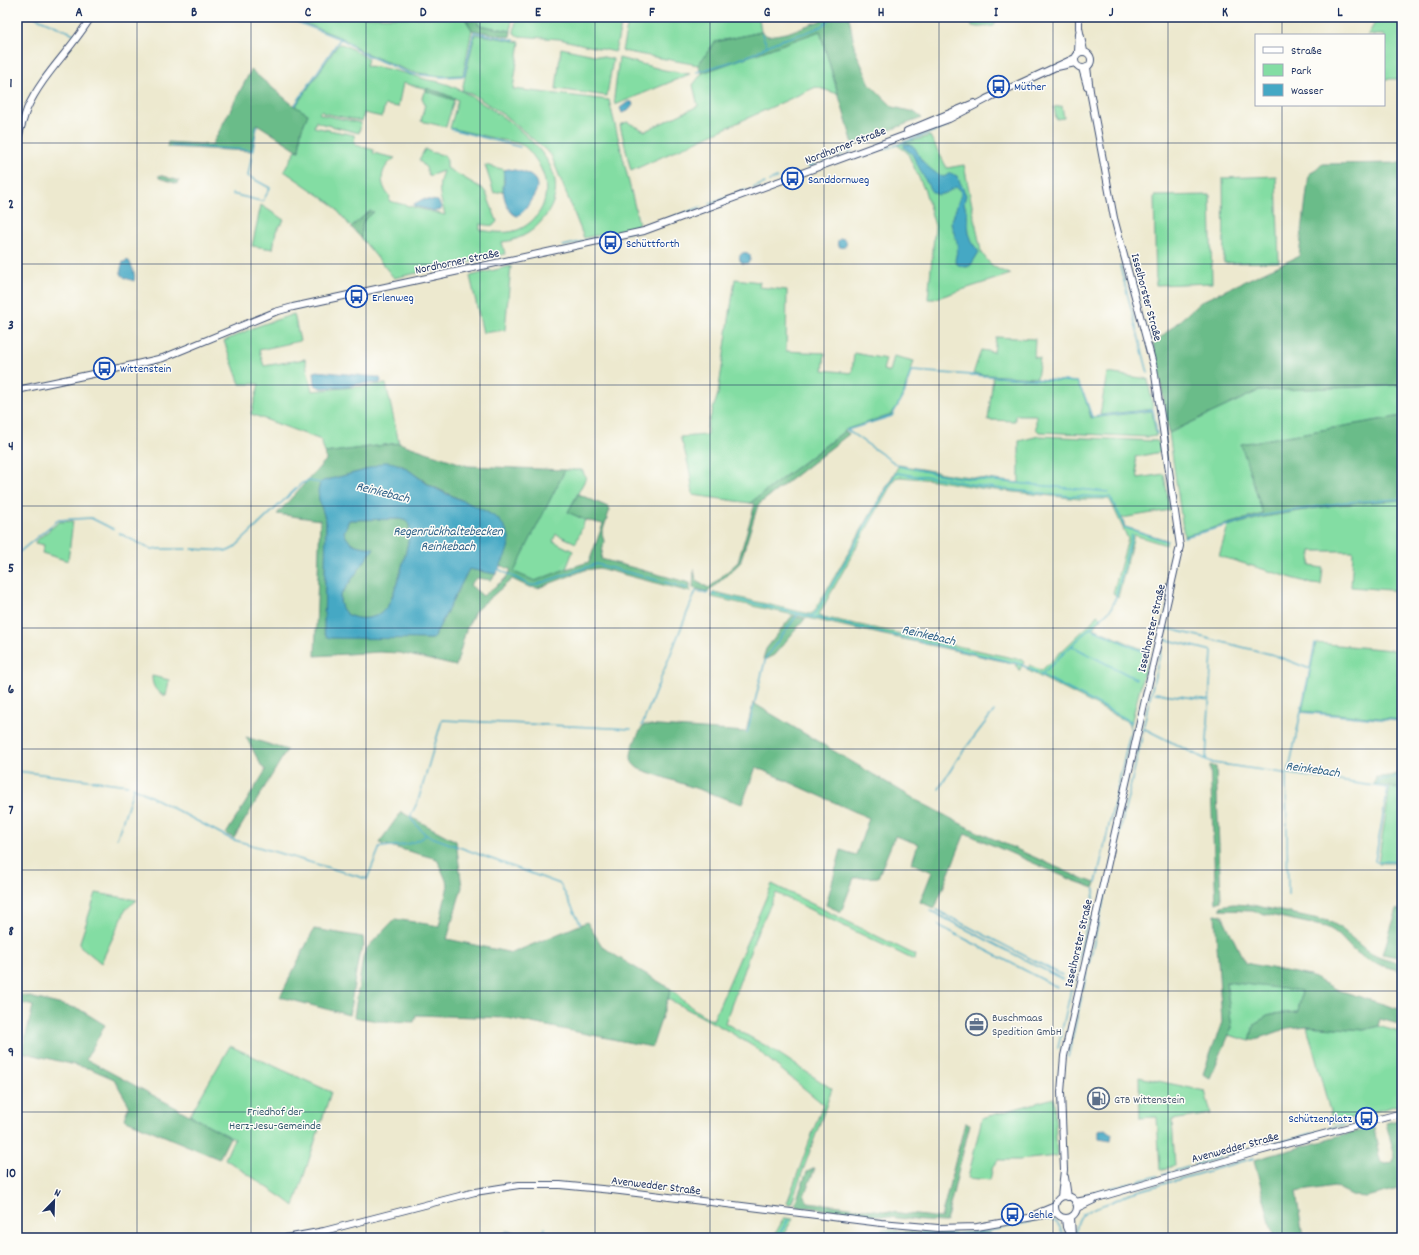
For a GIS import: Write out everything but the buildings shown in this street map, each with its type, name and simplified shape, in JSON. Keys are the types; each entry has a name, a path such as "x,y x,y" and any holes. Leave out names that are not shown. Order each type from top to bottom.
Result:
{"street":[{"path":"17,142 22,123 36,92 80,33 90,17"},
{"path":"1079,17 1080,28 1078,56 1085,68"},
{"name":"Isselhorster Straße","path":"1068,1197 1064,1170 1061,1092 1064,1056 1180,546 1166,439 1154,368 1114,218 1090,91 1085,81 1085,68 1090,64 1091,58 1089,53 1078,56"},
{"name":"Nordhorner Straße","path":"17,390 163,358 275,312 293,307 644,231 949,119 989,98 1078,56"},
{"name":"Avenwedder Straße","path":"1076,1205 1256,1152 1402,1113"},
{"name":"Isselhorster Straße","path":"1061,1198 1064,1170"},
{"name":"Avenwedder Straße","path":"286,1238 331,1229 497,1187 526,1184 560,1185 612,1190 927,1228 977,1227 1028,1217 1055,1209"},
{"path":"1068,1197 1076,1205 1074,1215 1068,1218 1061,1218 1055,1209 1056,1202 1061,1198 1068,1197"},
{"path":"1068,1218 1066,1227 1072,1238"}],"green space":[{"path":"290,17 464,17 472,30 463,75 441,76 411,72 363,52 344,39"},
{"path":"465,17 479,17 478,25 511,31 510,37 472,30"},
{"path":"479,17 512,17 511,31 478,25"},
{"path":"516,17 623,17 615,52 559,39 518,36 514,33"},
{"path":"629,17 759,17 761,32 715,42 698,65 622,51"},
{"path":"825,17 849,17 855,50 870,84 893,107 914,112 922,118 853,144 820,31 702,73 698,65 715,42 761,32 768,36 787,33 822,20"},
{"path":"971,17 998,17 994,26 979,27 972,26"},
{"path":"1378,17 1402,17 1402,79 1385,79 1385,34 1369,34"},
{"path":"820,31 838,94 816,87 631,171 620,125 627,122 645,131 698,106 693,85 702,73"},
{"path":"475,34 520,42 513,89 609,100 639,224 630,229 584,238 551,155 505,116 477,97 462,90"},
{"path":"343,44 368,58 366,66 397,71 455,87 488,107 515,127 541,152 550,166 555,181 554,197 543,220 528,233 516,239 502,242 505,254 394,278 361,238 363,221 374,212 370,211 351,227 332,204 284,171 296,150 299,151 301,131 308,114 295,107 338,45","holes":["403,83 440,92 458,100 450,128 520,144 529,150 538,163 545,181 545,199 542,208 537,215 522,228 512,232 480,230 480,224 494,225 497,221 486,193 483,189 447,168 447,160 445,156 432,153 425,149 419,160 426,168 429,176 443,171 440,188 445,215 389,201 390,197 386,192 382,181 382,176 386,166 395,158 373,153 374,150 355,145 354,135 314,127 316,121 359,133 361,123 319,113 322,110 323,113 362,121 364,113 382,117 385,105 398,107"]},
{"path":"561,48 613,59 607,96 556,89"},
{"path":"619,58 664,70 690,74 615,105 614,98"},
{"path":"251,70 293,105 308,114 301,131 299,151 257,124 251,151 167,147 168,142 212,145"},
{"path":"426,88 455,98 454,100 426,91"},
{"path":"426,91 454,100 446,127 421,121 425,104 422,98 424,92"},
{"path":"1062,106 1064,118 1056,119 1054,107"},
{"path":"930,136 947,168 964,165 981,251 993,266 1001,271 1011,274 934,299 928,299 935,226 925,191 907,152 897,145"},
{"path":"1402,163 1402,385 1258,391 1169,433 1153,344 1202,301 1299,256 1309,174 1322,164"},
{"path":"485,165 506,170 503,183 504,191 494,193"},
{"path":"159,175 179,181 178,184 159,178"},
{"path":"1276,176 1279,262 1224,263 1223,178"},
{"path":"1210,195 1212,283 1156,285 1154,196"},
{"path":"261,205 284,220 276,231 273,249 252,246"},
{"path":"370,211 374,212 363,221 361,238 351,227"},
{"path":"511,266 505,330 483,333 470,276"},
{"path":"735,279 760,282 759,287 787,290 786,351 825,353 823,370 852,373 854,353 886,359 883,370 890,372 894,356 914,361 904,392 891,415 847,429 750,503 693,495 685,451 680,437 707,435 707,427 718,394"},
{"path":"294,314 300,341 259,350 264,366 305,359 312,391 386,384 399,443 325,453 321,440 251,414 259,384 240,384 224,341 255,327"},
{"path":"996,337 1035,339 1034,357 1040,358 1037,378 973,374 981,350 994,352"},
{"path":"1107,373 1148,379 1153,409 1100,415"},
{"path":"993,377 1077,382 1085,398 1091,418 1152,411 1156,436 1149,437 1039,432 1036,429 1036,415 1015,415 1015,421 988,420"},
{"path":"1402,385 1402,416 1242,444 1263,514 1184,536 1169,433 1258,391"},
{"path":"1402,416 1402,500 1334,505 1264,517 1228,526 1228,524 1263,514 1241,444"},
{"path":"845,431 849,434 758,505 740,563 708,592 693,588 694,569 696,581 709,588 738,562 755,504 750,503"},
{"path":"1039,436 1157,441 1159,443 1161,452 1135,457 1138,478 1164,474 1170,510 1122,518 1125,527 1167,540 1166,545 1134,535 1118,597 1113,593 1128,539 1111,502 1108,499 1080,499 986,489 934,480 900,477 895,478 818,616 1022,660 1024,662 1019,671 1016,664 712,597 714,592 810,614 814,612 899,465 954,475 1019,483 1019,441"},
{"path":"399,443 468,466 565,470 514,572 535,581 589,562 603,524 585,520 568,512 578,494 608,507 609,512 602,533 604,541 601,559 690,583 690,592 599,568 585,570 538,588 529,587 512,579 475,611 466,630 456,666 400,653 379,652 315,656 320,520 277,514 326,460 325,453","holes":["400,464 430,485 489,513 510,543 500,565 511,570 505,579 483,596 470,585 476,578 491,580 496,574 469,569 433,639 326,636 324,631 326,521 319,500 323,481 362,471"]},
{"path":"565,470 582,470 586,478 568,512 585,520 576,543 556,534 553,541 573,551 566,569 535,581 513,572"},
{"path":"1402,500 1402,591 1351,587 1353,551 1311,551 1310,566 1323,568 1321,585 1312,584 1219,556 1228,526 1264,517 1334,505"},
{"path":"349,520 405,520 409,525 408,541 406,553 394,592 387,607 381,613 368,618 356,618 347,614 343,610 340,603 340,596 373,549 356,545 346,537 344,532"},
{"path":"73,521 68,561 42,553 44,545 35,543 36,541 59,522"},
{"path":"1097,615 1102,619 1093,628 1149,652 1130,728 1128,722 1027,670 1030,665 1041,671 1090,624"},
{"path":"792,616 805,619 774,655 763,659 766,649"},
{"path":"1316,643 1402,651 1402,720 1302,711"},
{"path":"152,676 169,680 166,696 155,689"},
{"path":"753,703 918,801 967,827 1095,883 1094,888 1072,880 965,833 935,908 920,902 932,872 912,863 918,844 895,836 878,877 854,878 841,912 826,905 841,850 856,855 869,818 756,767 742,804 639,769 632,762 632,748 644,725 746,732"},
{"path":"246,737 287,750 234,838 226,834 266,770 262,767"},
{"path":"1210,765 1216,767 1221,901 1216,903"},
{"path":"1402,772 1402,788 1374,785 1376,777 1390,776"},
{"path":"1390,787 1402,788 1402,863 1378,863"},
{"path":"401,812 456,841 462,887 447,939 512,953 587,922 602,946 671,989 652,1047 507,1018 416,1015 414,1022 378,1021 354,1017 363,957 366,949 395,919 439,926 448,885 437,859 379,843"},
{"path":"772,884 915,955 914,960 776,893 756,935 725,1023 775,1051 832,1089 791,1204 787,1203 823,1104 756,1048 723,1028 668,999 671,989 696,1010 713,1020"},
{"path":"96,893 137,900 126,909 101,963 79,945"},
{"path":"1233,904 1252,905 1328,921 1339,927 1373,954 1385,959 1402,963 1402,971 1378,964 1360,956 1331,929 1326,927 1251,911 1221,910 1221,906"},
{"path":"1397,909 1402,911 1401,958 1383,954"},
{"path":"1215,914 1222,915 1245,963 1310,976 1338,990 1402,1010 1402,1025 1380,1019 1378,1026 1365,1030 1307,1026 1288,1028 1250,1041 1254,1024 1271,1014 1298,1012 1302,991 1226,982 1232,1028 1210,1078 1203,1074 1222,1022"},
{"path":"314,929 363,937 364,946 359,955 349,1015 280,997"},
{"path":"1226,982 1302,990 1298,1012 1271,1014 1254,1024 1250,1041 1228,1035 1232,1028"},
{"path":"17,994 79,1009 105,1025 86,1059 230,1137 219,1159 124,1119 129,1105 114,1079 91,1069 22,1052 33,1006 17,1002"},
{"path":"1307,1026 1365,1030 1378,1026 1402,1033 1402,1104 1333,1123"},
{"name":"Friedhof der Herz-Jesu-Gemeinde","path":"230,1046 331,1092 294,1206 225,1159 234,1139 190,1115"},
{"path":"1139,1077 1205,1091 1211,1114 1172,1120 1175,1166 1160,1170 1157,1117 1140,1118"},
{"path":"1054,1098 1057,1156 1019,1160 998,1160 993,1166 990,1180 968,1178 982,1118"},
{"path":"1397,1120 1402,1135 1402,1188 1367,1197 1354,1196 1334,1186 1296,1192 1303,1238 1274,1238 1254,1160 1374,1127 1381,1162 1386,1164 1392,1163 1395,1157 1386,1123"},
{"path":"965,1123 970,1124 946,1222 923,1221 797,1206 795,1203 807,1172 815,1168 804,1196 808,1202 941,1218"},
{"path":"784,1218 793,1219 781,1238 773,1238"},
{"path":"883,1229 937,1235 989,1233 990,1238 879,1238"}],"water":[{"path":"628,102 632,102 633,105 628,111 622,113 620,108"},
{"path":"906,144 914,147 923,162 938,174 944,177 950,173 957,176 966,195 964,203 967,212 969,233 973,244 979,252 971,265 967,267 960,266 955,260 958,246 951,223 961,194 960,189 956,187 946,193 938,195 931,191 912,154 904,147"},
{"path":"508,169 526,173 535,180 537,184 533,197 526,208 517,216 508,208 504,194 504,174 505,170"},
{"path":"423,199 438,201 441,210 435,211 414,206 414,204"},
{"path":"840,239 844,239 846,243 844,247 840,247 838,245 838,241"},
{"path":"743,253 747,253 749,254 749,262 743,263 740,260 740,256"},
{"path":"126,260 129,261 132,268 134,281 123,277 121,273 123,262"},
{"path":"314,372 377,377 380,378 381,381 380,383 358,384 347,387 321,388 315,385"},
{"name":"Regenrückhaltebecken Reinkebach","path":"384,462 391,462 402,466 437,490 490,514 498,519 507,531 509,536 508,547 504,559 496,574 469,569 433,639 330,638 326,636 324,631 326,521 319,500 318,491 320,483 323,481 362,471","holes":["349,520 405,520 409,525 408,541 406,553 394,592 387,607 381,613 368,618 356,618 347,614 343,610 340,603 340,596 374,548 356,545 349,541 344,532"]},
{"path":"1106,1129 1112,1134 1111,1140 1099,1138 1099,1131"},
{"path":"507,1231 515,1232 521,1237 502,1238 502,1235"}],"waterway":[{"path":"35,17 74,34"},
{"path":"285,17 343,40 362,53 411,74 442,77 464,76 474,32 514,40"},
{"path":"697,72 748,56 776,42 814,30 827,22 831,17"},
{"path":"762,34 767,46"},
{"path":"295,105 340,39"},
{"path":"232,194 263,201 270,188 248,176 257,126"},
{"path":"885,149 946,127"},
{"path":"451,129 520,147"},
{"path":"171,146 253,150"},
{"path":"848,152 852,151"},
{"path":"836,156 843,154"},
{"path":"824,161 831,158"},
{"path":"807,167 815,164"},
{"path":"769,181 777,178"},
{"path":"753,188 765,183"},
{"path":"733,195 746,190"},
{"path":"710,204 728,197"},
{"path":"647,227 701,207"},
{"path":"563,246 638,229"},
{"path":"1120,266 1148,373"},
{"path":"847,430 892,416 905,392 911,371 1077,382 1085,397 1092,417 1153,410 1157,434"},
{"path":"847,430 899,466 954,477 1109,492"},
{"path":"810,617 816,613 895,474 898,473 939,478 985,487 1069,496 1110,497 1124,527 1167,541"},
{"name":"Reinkebach","path":"192,549 228,551 234,548 302,483 309,481 321,483"},
{"path":"1184,537 1266,515 1346,502 1402,499"},
{"name":"Reinkebach","path":"17,554 58,520 91,518 113,529"},
{"name":"Reinkebach","path":"119,533 151,549 186,549"},
{"path":"1090,628 1111,609 1115,600 1132,535"},
{"name":"Reinkebach","path":"498,569 530,585 535,585 596,564 687,588"},
{"path":"642,725 696,591 708,593"},
{"name":"Reinkebach","path":"712,594 1020,664 1132,722"},
{"path":"747,733 766,657 798,614"},
{"path":"1041,675 1090,628 1142,651"},
{"path":"1143,728 1166,628 1274,655 1310,669 1288,774"},
{"path":"1164,639 1212,651 1206,760"},
{"path":"1310,669 1315,643"},
{"path":"1072,646 1136,679"},
{"path":"1155,693 1210,700"},
{"path":"939,789 958,758 994,711"},
{"path":"1301,712 1402,721"},
{"path":"580,923 560,884 426,835 411,819 411,815 418,801 442,720 631,729"},
{"path":"1096,883 1131,729 1128,720"},
{"name":"Reinkebach","path":"1143,728 1213,763 1388,788 1375,861 1402,862"},
{"path":"1083,989 1144,728"},
{"path":"17,771 128,785"},
{"path":"1286,774 1288,895"},
{"path":"1377,786 1380,779 1390,779 1402,775"},
{"path":"133,787 231,839 367,879 380,847 409,844 425,836"},
{"path":"117,838 134,787"},
{"path":"1073,984 1095,889"},
{"path":"936,910 1062,975"},
{"path":"931,911 1062,979"},
{"path":"938,925 1057,987"},
{"path":"1058,1048 1071,990"},
{"path":"1068,1057 1082,995"},
{"path":"1397,1111 1402,1109"},
{"path":"1265,1146 1345,1124"},
{"path":"1225,1157 1258,1147"},
{"path":"1194,1165 1220,1158"},
{"path":"1077,1238 1076,1228 1078,1221 1082,1216 1094,1208 1117,1200 1127,1194 1254,1158"},
{"path":"1175,1171 1189,1167"},
{"path":"1163,1174 1170,1172"},
{"path":"1138,1181 1158,1176"},
{"path":"1111,1188 1133,1182"},
{"path":"1084,1195 1105,1189"},
{"path":"920,1233 954,1234 989,1231 1048,1219 1060,1226 1064,1238"},
{"path":"777,1238 788,1220"},
{"path":"543,1238 545,1228"}],"place":[{"name":"Müther","path":"999,86"},
{"name":"Sanddornweg","path":"793,179"},
{"name":"Schüttforth","path":"610,243"},
{"name":"Erlenweg","path":"357,297"},
{"name":"Wittenstein","path":"105,368"},
{"name":"Buschmaas Spedition GmbH","path":"976,1024"},
{"name":"GTB Wittenstein","path":"1099,1099"},
{"name":"Schützenplatz","path":"1367,1118"},
{"name":"Gehle","path":"1013,1214"}]}
